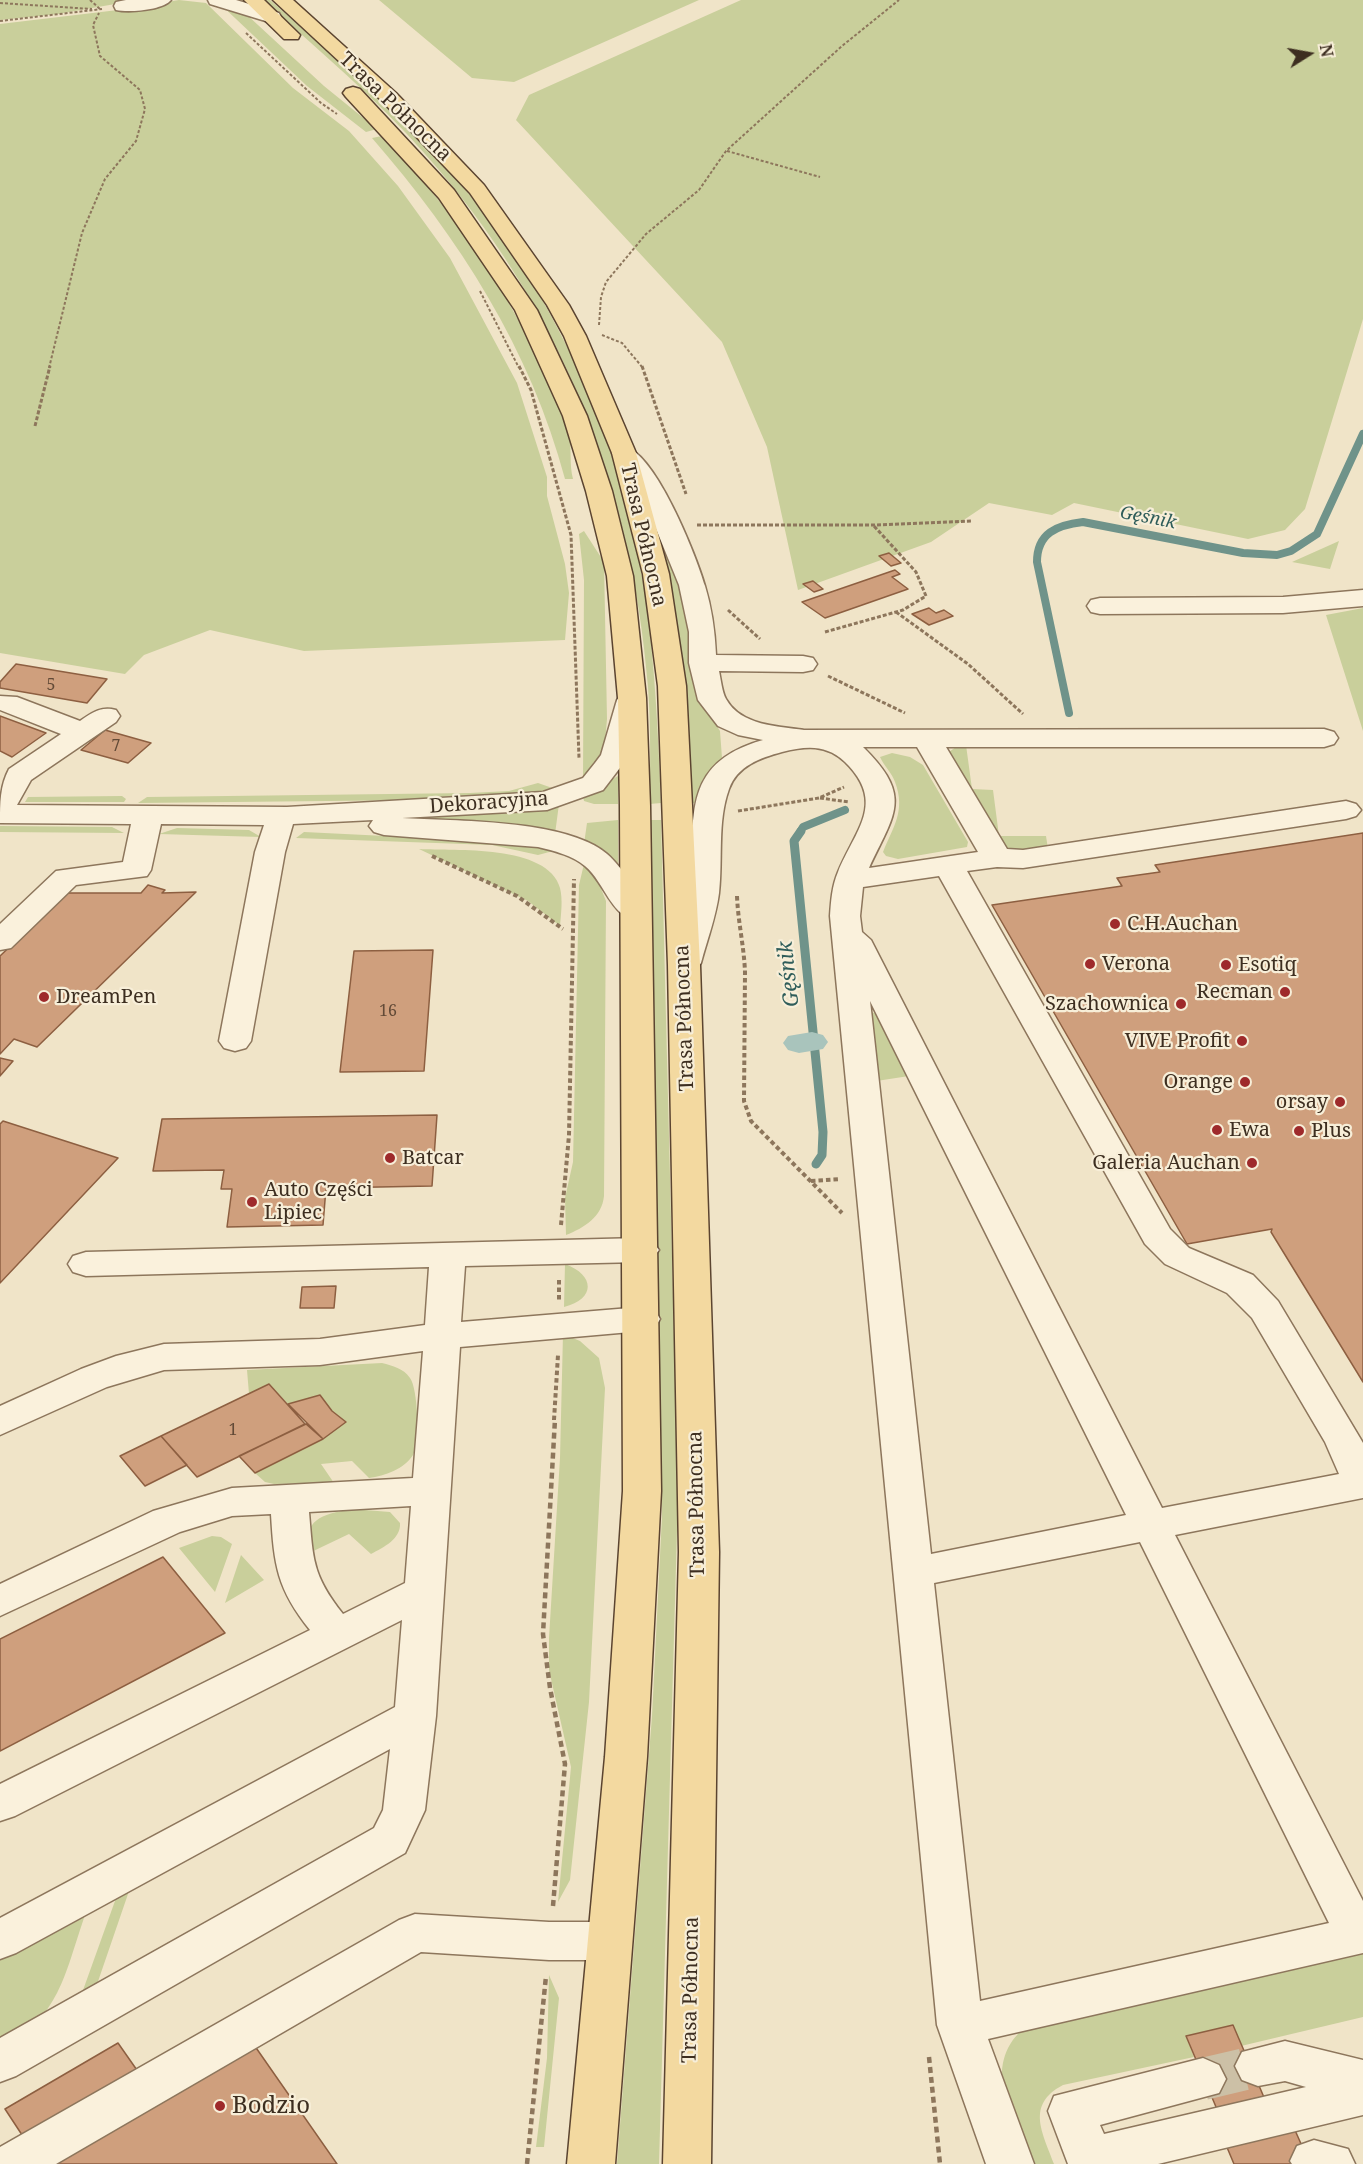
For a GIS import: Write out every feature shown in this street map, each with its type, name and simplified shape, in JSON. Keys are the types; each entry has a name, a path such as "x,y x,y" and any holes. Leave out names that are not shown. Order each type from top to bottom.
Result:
{"main road":[{"name":"Trasa Północna","path":"253,0 277,8 389,97 477,189 558,304 575,336 624,453 656,574 672,686 684,965 699,1552 687,2164"},
{"name":"Trasa Północna","path":"277,8 307,49"},
{"name":"Trasa Północna","path":"342,82 447,194 531,320 575,416 599,491 620,576 632,698 642,1319 642,1491 638,1594 591,2164"}],"street":[{"path":"123,6 149,0"},
{"path":"123,6 162,0"},
{"path":"217,0 277,8"},
{"path":"624,453 651,485 681,555 694,594 702,632 703,663 712,700 728,720 748,729 817,739 848,748 871,774 880,796 879,822 850,880 844,916 960,2025 1010,2164"},
{"path":"1321,600 1363,585"},
{"path":"1100,606 1283,605 1363,598"},
{"path":"703,663 803,664"},
{"name":"Dekoracyjna","path":"0,814 284,816 547,801 566,796 593,784 615,756 632,698"},
{"path":"7,703 82,732"},
{"path":"0,810 19,775 106,716"},
{"path":"728,720 732,762"},
{"path":"937,738 998,858"},
{"path":"684,965 702,904 704,853 712,801 718,779 732,762 768,747 817,739 1324,738"},
{"path":"850,880 998,858 1023,859 1346,810"},
{"path":"0,941 67,877 136,870 148,815"},
{"path":"235,1041 270,852 284,816"},
{"name":"Dekoracyjna","path":"284,816 436,831 502,833 540,838 572,847 596,860 636,912"},
{"path":"913,1572 1363,1484 1343,1442 1265,1310 1240,1284 1176,1256 1157,1236 949,866"},
{"path":"844,916 1360,1934 960,2025"},
{"path":"86,1264 640,1250"},
{"path":"0,2062 390,1840 404,1810 415,1716 448,1254"},
{"path":"0,1422 94,1378 129,1365 164,1357 320,1352 441,1336 559,1324 642,1319"},
{"path":"0,1601 167,1521 232,1503 431,1491"},
{"path":"289,1499 293,1558 305,1595 337,1635"},
{"path":"0,1804 424,1591"},
{"path":"0,1940 415,1716"},
{"path":"13,2164 415,1933 549,1941 610,1941"},
{"path":"1258,2066 1285,2061 1363,2081"},
{"path":"1203,2079 1071,2111 1091,2161 1363,2094"}],"path":[{"path":"90,0 100,10"},
{"path":"596,334 606,282 646,234 699,190 726,151 842,46 899,0"},
{"path":"0,3 100,10"},
{"path":"0,21 123,6"},
{"path":"35,426 82,233 105,179 136,141 146,109 140,90 100,56 93,25 100,10"},
{"path":"242,29 321,103 344,119"},
{"path":"726,151 820,177"},
{"path":"476,283 531,390 571,535 579,765"},
{"path":"575,336 596,334 614,338 622,343 642,366 672,446 689,502"},
{"path":"698,534 695,525 873,525 972,521"},
{"path":"825,632 896,612 926,596 916,572 873,525"},
{"path":"726,609 764,644"},
{"path":"896,612 968,664 1022,712 1042,738"},
{"path":"803,664 897,707 937,738"},
{"path":"735,812 819,798 871,774"},
{"path":"427,854 517,896 563,929"},
{"path":"527,2164 565,1764 550,1688 543,1634 559,1324 558,1251 569,1135 573,886 576,868"},
{"path":"737,894 738,927 744,951 744,1101 751,1121 846,1217 876,1221"}],"green space":[{"path":"0,0 138,0 58,14 0,20"},
{"path":"179,0 206,3 293,88 349,131 398,186 450,258 517,383 547,477 547,496 565,564 569,593 565,640 304,651 210,630 144,655 125,674 0,653 0,24 118,10"},
{"path":"263,0 270,0 339,61 407,126 449,171 486,216 520,264 551,315 600,423 619,480 634,537 645,594 651,646 661,803 650,804 648,687 639,613 625,540 606,470 581,402 551,336 515,273 473,212 425,154 367,94"},
{"path":"379,0 699,0 514,82 472,78"},
{"path":"741,0 1363,0 1363,319 1305,509 1285,530 1248,539 1074,503 1052,515 989,503 931,542 798,590 767,447 722,342 516,120 529,95"},
{"path":"218,2 245,13 324,86 377,129 366,132 307,86"},
{"path":"382,136 450,215 507,299 563,414 569,433 573,479 565,479 551,431 512,341 462,256 434,215 372,138"},
{"path":"584,531 604,562 607,719 604,754 583,779 584,580 579,534"},
{"path":"661,537 675,559 708,712 720,731 722,758 710,775 705,804 692,803 682,654"},
{"path":"1339,541 1330,569 1292,562"},
{"path":"1363,608 1363,731 1326,615"},
{"path":"966,745 972,789 993,790 999,836 1046,836 1048,849 1007,851 946,754 956,747"},
{"path":"892,753 910,757 923,765 968,842 967,847 898,859 886,856 883,852 897,818 899,802 894,779 880,757"},
{"path":"618,776 618,804 594,804 584,801 583,796"},
{"path":"538,783 558,790 518,799 138,803 147,797 470,793 509,791"},
{"path":"122,796 126,799 124,802 25,802 28,797"},
{"path":"559,804 555,834 415,820 415,817"},
{"path":"618,820 618,864 616,865 584,844 587,823"},
{"path":"650,820 661,820 678,1495 659,2164 617,2164 652,1716 662,1516"},
{"path":"0,826 112,827 124,833 0,832"},
{"path":"177,828 249,830 261,837 159,834"},
{"path":"304,832 528,843 553,851 538,855 492,845 296,838"},
{"path":"419,849 498,853 538,864 552,874 560,888 562,902 560,926 528,901"},
{"path":"584,864 598,881 606,901 604,1196 596,1216 579,1229 566,1235 565,1198 573,1162 579,885"},
{"path":"869,1011 879,1015 909,1076 870,1082"},
{"path":"565,1264 582,1274 588,1287 582,1298 564,1307"},
{"path":"563,1334 580,1341 599,1358 605,1388 589,1702 570,1880 558,1902 571,1767 549,1670 560,1458"},
{"path":"382,1363 404,1372 413,1384 417,1440 413,1455 405,1464 388,1474 369,1478 352,1461 321,1464 334,1483 274,1484 265,1482 255,1473 323,1439 332,1411 320,1395 288,1404 269,1384 249,1394 247,1370"},
{"path":"352,1509 390,1512 400,1523 398,1534 391,1542 371,1554 349,1534 305,1555 308,1533 317,1520 323,1516"},
{"path":"212,1536 221,1537 232,1544 215,1592 179,1548"},
{"path":"241,1555 264,1580 225,1603"},
{"path":"120,1887 128,1891 128,1894 93,1996 82,1993"},
{"path":"82,1913 85,1915 57,1993 36,2023 0,2052 0,1959"},
{"path":"1363,1952 1363,2017 1241,2046 1186,2036 1194,2057 1063,2085 1044,2101 1041,2111 1042,2131 1054,2164 1026,2164 1008,2112 1002,2077 1004,2060 1010,2044 1023,2029"},
{"path":"549,1975 559,1998 544,2147 536,2147 547,2058"}],"building":[{"path":"889,553 901,563 891,566 879,556"},
{"path":"895,570 900,574 892,577 908,589 825,618 802,602"},
{"path":"813,581 823,589 814,592 803,584"},
{"path":"929,608 936,613 944,610 953,616 929,625 912,614"},
{"path":"16,664 107,679 87,703 0,688 0,682"},
{"path":"0,716 46,733 12,757 0,751"},
{"path":"105,730 151,743 128,763 81,750"},
{"name":"Galeria Auchan","path":"1363,833 1363,1382 1271,1232 1272,1229 1187,1244 992,905 1122,886 1117,878 1160,872 1155,865"},
{"name":"DreamPen","path":"148,885 165,890 162,893 196,892 37,1047 14,1039 0,1054 0,956 66,893 141,893"},
{"path":"433,950 424,1071 340,1072 354,951"},
{"path":"0,1058 13,1061 0,1076"},
{"path":"437,1115 432,1186 326,1188 323,1225 227,1227 232,1189 221,1189 224,1170 153,1171 162,1119"},
{"path":"3,1121 118,1158 0,1283 0,1124"},
{"path":"336,1286 334,1308 300,1308 302,1287"},
{"path":"269,1384 305,1424 197,1477 161,1436"},
{"path":"320,1395 332,1411 346,1422 323,1439 288,1404"},
{"path":"306,1424 323,1439 255,1473 239,1456"},
{"path":"161,1436 187,1465 145,1486 120,1456"},
{"path":"163,1557 225,1633 0,1751 0,1639"},
{"path":"1233,2025 1266,2102 1219,2114 1186,2036"},
{"name":"Bodzio","path":"252,2042 337,2164 44,2164"},
{"path":"118,2043 139,2073 26,2141 5,2109"},
{"path":"1294,2128 1310,2164 1234,2164 1226,2145"}],"waterway":[{"name":"Gęśnik","path":"1069,713 1037,562 1041,544 1050,532 1065,525 1083,522 1243,553 1277,555 1291,551 1317,534 1363,434"},
{"name":"Gęśnik","path":"800,832 803,827 845,810"},
{"name":"Gęśnik","path":"801,831 794,841 823,1132 822,1155 816,1164"},
{"path":"799,1043 812,1042"}],"tunnel":[{"path":"1203,2079 1258,2066"}],"place":[{"name":"C.H.Auchan","path":"1115,924"},
{"name":"Verona","path":"1090,964"},
{"name":"Esotiq","path":"1226,965"},
{"name":"Recman","path":"1285,992"},
{"name":"DreamPen","path":"44,997"},
{"name":"Szachownica","path":"1181,1004"},
{"name":"VIVE Profit","path":"1242,1041"},
{"name":"Orange","path":"1245,1082"},
{"name":"orsay","path":"1340,1102"},
{"name":"Ewa","path":"1217,1130"},
{"name":"Plus","path":"1299,1131"},
{"name":"Batcar","path":"390,1158"},
{"name":"Galeria Auchan","path":"1252,1163"},
{"name":"Auto Części Lipiec","path":"252,1202"},
{"name":"Bodzio","path":"220,2106"}]}
